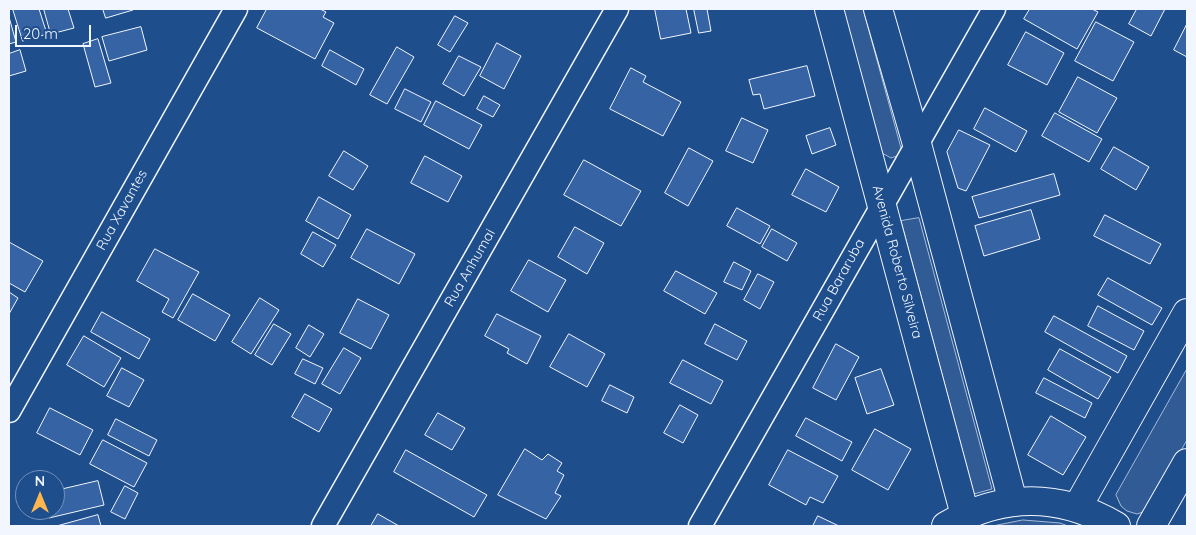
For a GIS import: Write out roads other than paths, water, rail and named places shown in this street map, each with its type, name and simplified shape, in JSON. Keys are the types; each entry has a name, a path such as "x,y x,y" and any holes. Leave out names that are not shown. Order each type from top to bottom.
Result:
{"street":[{"name":"Rua Xavantes","path":"9,411 236,9"},
{"name":"Rua Anhumai","path":"323,526 617,9"},
{"name":"Avenida Roberto Silveira","path":"829,9 882,205 956,521"},
{"path":"878,9 917,144 1012,502"},
{"name":"Rua Bararuba","path":"700,526 994,9"},
{"path":"1077,508 1187,314"},
{"path":"1151,526 1187,463"},
{"path":"956,521 988,506 1012,502 1041,502 1077,508 1116,526"}]}
